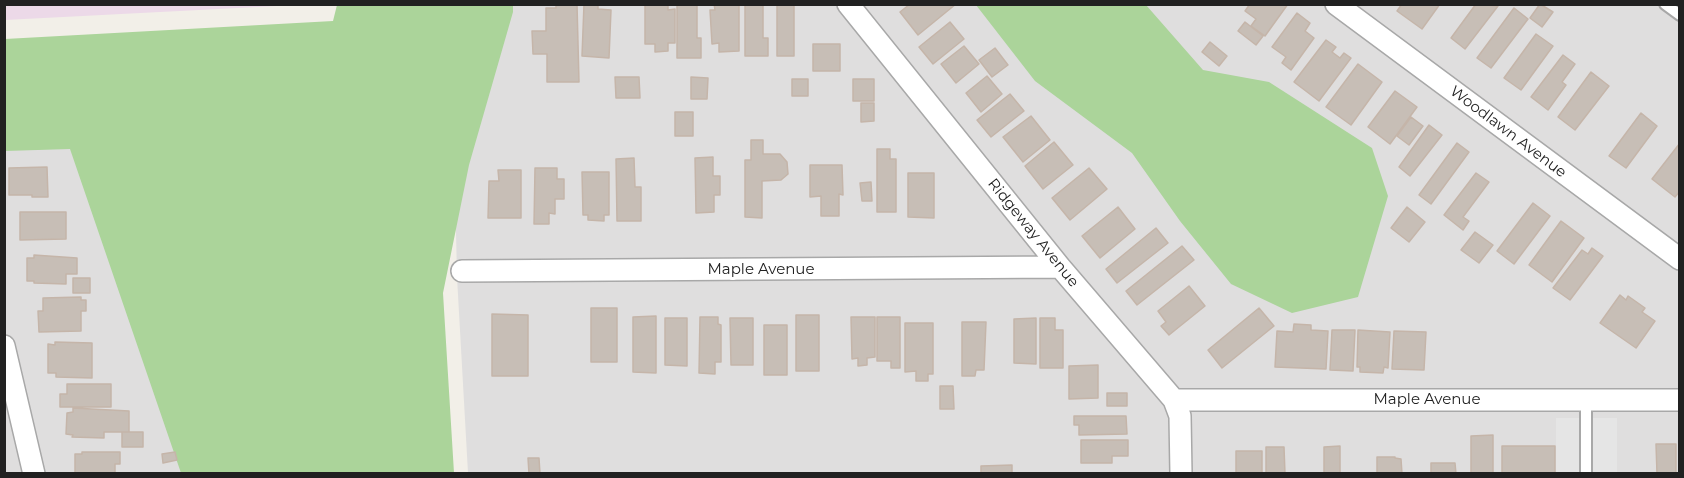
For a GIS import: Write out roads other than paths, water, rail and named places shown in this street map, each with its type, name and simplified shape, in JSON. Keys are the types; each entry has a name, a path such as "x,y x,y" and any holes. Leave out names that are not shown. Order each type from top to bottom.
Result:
{"street":[{"name":"Ridgeway Avenue","path":"848,4 1060,267 1174,400 1180,416 1181,474"},
{"name":"Woodlawn Avenue","path":"1336,4 1680,259"},
{"name":"Maple Avenue","path":"462,271 1060,267"},
{"path":"4,346 34,474"},
{"name":"Maple Avenue","path":"1174,400 1680,400"}],"lane":[{"path":"1665,4 1680,15"},
{"path":"1586,399 1586,474"}]}
